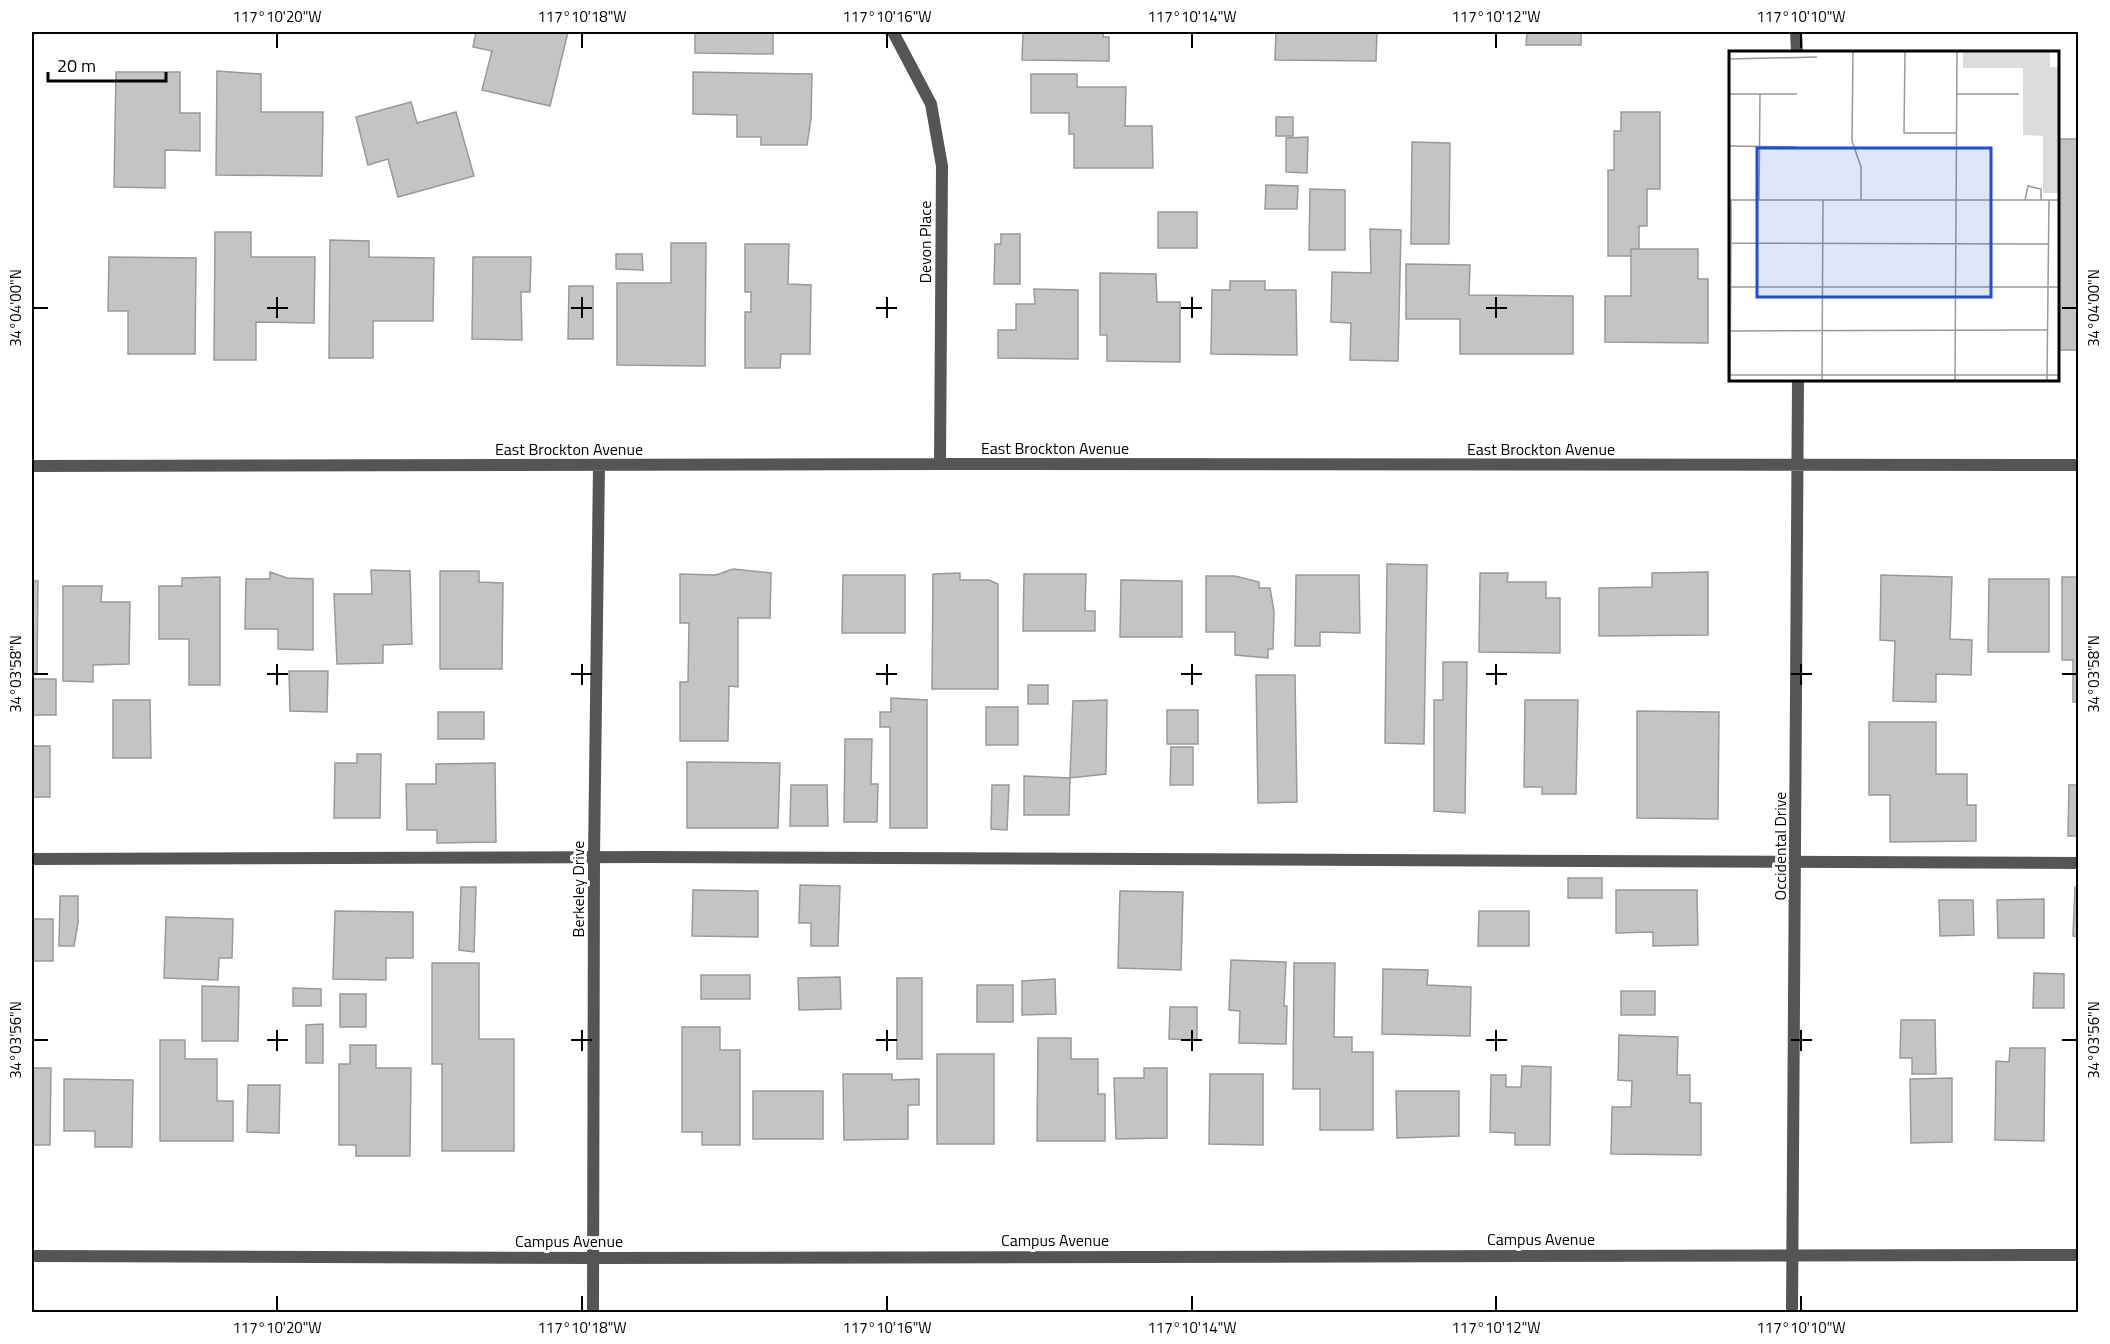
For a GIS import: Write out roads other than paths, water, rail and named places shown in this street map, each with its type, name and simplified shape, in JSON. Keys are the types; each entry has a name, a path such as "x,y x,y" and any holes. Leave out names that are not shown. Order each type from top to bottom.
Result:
{"street":[{"name":"Devon Place","path":"893,32 931,104 942,166 940,464"},
{"path":"1796,32 1797,51"},
{"name":"Occidental Drive","path":"1792,1312 1798,381"},
{"name":"Berkeley Drive","path":"593,1312 594,857 599,465"},
{"name":"East Brockton Avenue","path":"32,466 2079,465"},
{"path":"32,859 594,857 2079,863"},
{"name":"Campus Avenue","path":"32,1256 594,1258 2079,1255"}]}
